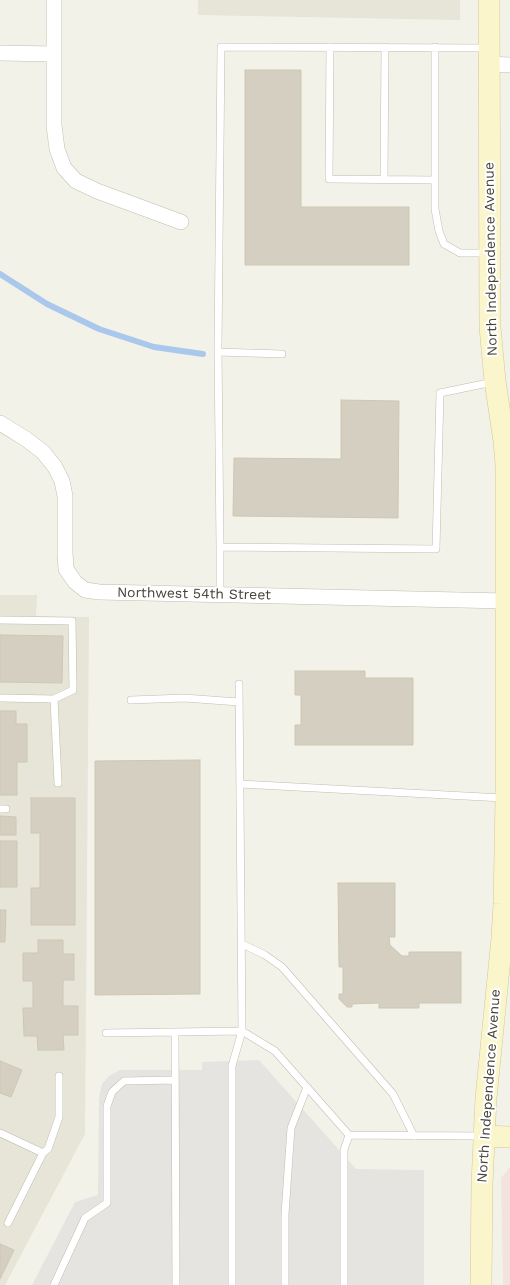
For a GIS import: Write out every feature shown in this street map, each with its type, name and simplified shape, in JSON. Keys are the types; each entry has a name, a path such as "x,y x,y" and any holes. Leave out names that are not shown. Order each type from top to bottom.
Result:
{"street":[{"path":"54,0 54,125 56,149 64,168 76,182 181,222"},
{"name":"North Independence Avenue","path":"481,1285 482,1184 486,1098 502,938 508,840 506,601 508,465 495,381 490,327 489,0"},
{"path":"0,53 53,54"},
{"path":"489,56 510,65"},
{"name":"Northwest 54th Street","path":"0,423 26,439 43,452 56,468 62,481 65,496 66,569 74,582 85,590 99,592 506,601"},
{"path":"484,1136 510,1137"}],"lane":[{"path":"220,594 218,352 221,47 435,47 489,56"},
{"path":"330,47 329,179 435,180"},
{"path":"384,179 385,47"},
{"path":"435,47 435,209 438,231 444,244 460,253 490,253"},
{"path":"218,352 282,354"},
{"path":"220,547 436,549 440,393 495,381"},
{"path":"0,620 72,621 73,690 54,700 0,698"},
{"path":"232,1285 232,1066 242,1031 239,684"},
{"path":"131,700 184,698 239,702"},
{"path":"54,700 58,783"},
{"path":"240,784 507,793"},
{"path":"242,944 265,955 282,967 393,1094 414,1136"},
{"path":"106,1033 242,1031 275,1051 349,1134 484,1136"},
{"path":"175,1032 176,1285"},
{"path":"8,1223 43,1153 48,1149 59,1117 59,1076"},
{"path":"54,1285 85,1218 107,1203 107,1106 112,1092 124,1081 175,1080"},
{"path":"285,1285 285,1214 291,1128 306,1087"},
{"path":"0,1133 43,1153"},
{"path":"344,1285 344,1150 349,1134"}],"shaded area":[{"path":"198,0 460,0 460,20 198,15"},
{"path":"0,595 37,595 36,616 89,617 85,1134 5,1285 0,1285"},
{"path":"259,1060 356,1169 424,1170 424,1285 32,1285 75,1202 98,1195 99,1097 102,1084 109,1076 120,1070 202,1070 202,1062"},
{"path":"510,1167 510,1285 503,1285 501,1178"}],"building":[{"path":"245,70 301,70 301,207 409,207 409,265 245,265"},
{"path":"341,400 399,401 398,518 233,516 234,458 341,459"},
{"path":"0,635 63,636 62,683 0,682"},
{"path":"295,671 365,671 365,678 413,678 413,745 295,745 295,725 301,725 301,695 295,695"},
{"path":"0,711 16,711 16,724 27,724 27,762 17,762 17,795 0,795"},
{"path":"200,760 200,994 95,995 95,761"},
{"path":"31,798 75,798 75,925 31,925 31,888 40,888 40,833 31,833"},
{"path":"0,816 16,817 16,835 0,835"},
{"path":"0,841 17,841 17,887 0,887"},
{"path":"338,883 395,883 395,937 389,937 390,945 402,956 409,956 409,952 461,952 461,1003 419,1003 419,1008 379,1008 379,1003 352,1004 352,1007 347,1007 339,999 339,994 343,994 343,967 339,967"},
{"path":"0,910 6,910 5,942 0,942"},
{"path":"38,940 63,940 63,954 74,954 74,980 63,980 63,1006 78,1006 78,1035 63,1035 64,1050 38,1050 37,1036 24,1036 23,1008 33,1008 33,981 23,981 23,953 38,953"},
{"path":"0,1061 22,1070 11,1097 0,1093"},
{"path":"0,1244 14,1250 0,1279"}],"waterway":[{"path":"0,274 47,304 99,329 154,347 203,354"}]}
